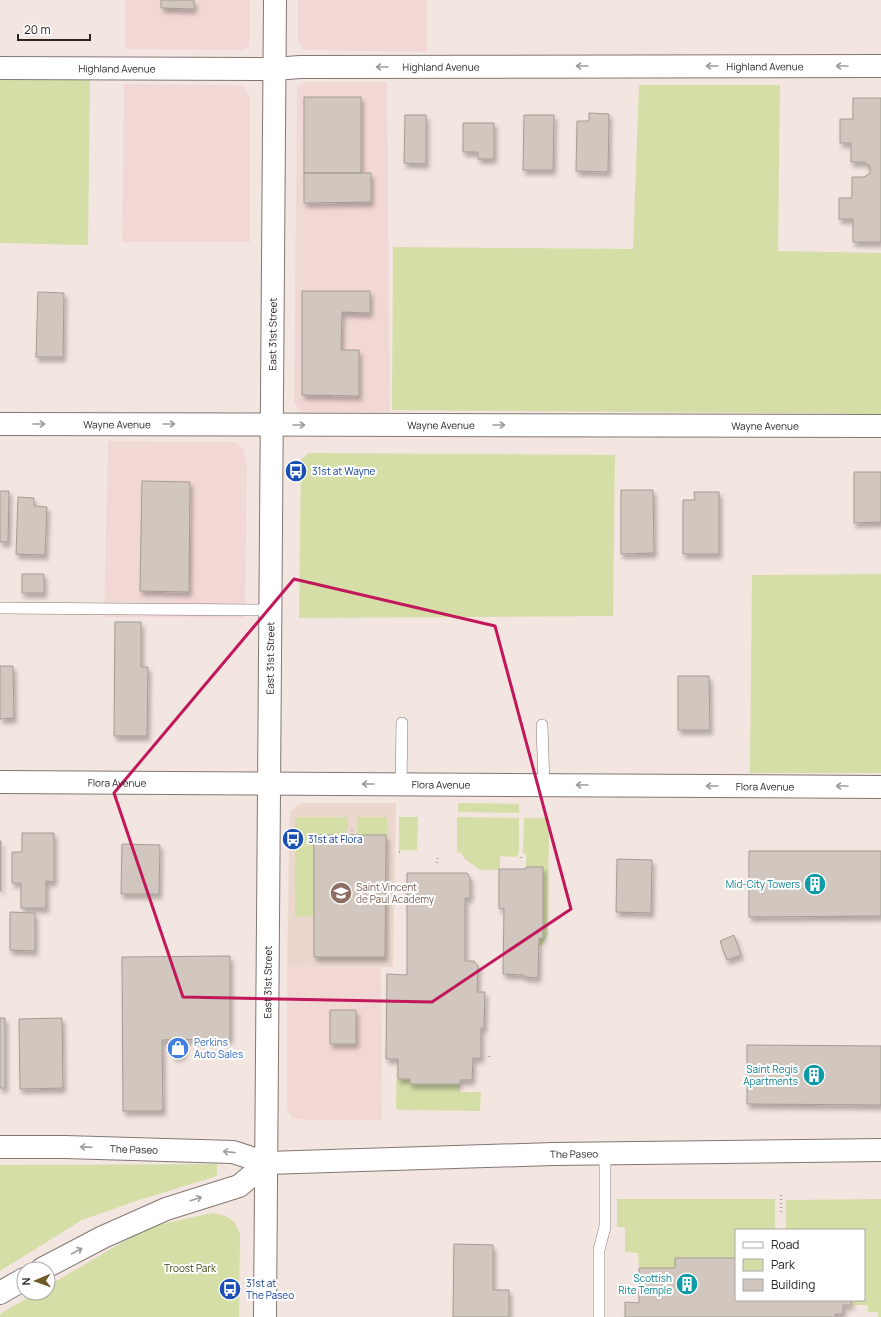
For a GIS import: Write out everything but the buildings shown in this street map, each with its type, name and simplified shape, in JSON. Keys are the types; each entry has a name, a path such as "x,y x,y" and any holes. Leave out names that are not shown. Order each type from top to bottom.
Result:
{"street":[{"name":"East 31st Street","path":"265,1317 275,0"},
{"name":"Highland Avenue","path":"0,68 274,69 308,67 881,66"},
{"name":"Wayne Avenue","path":"0,424 881,426"},
{"name":"Flora Avenue","path":"0,782 881,787"},
{"name":"The Paseo","path":"0,1147 65,1147 233,1152 267,1163 605,1153 881,1150"},
{"path":"56,1262 103,1237 166,1209 240,1186 267,1163"},
{"path":"0,1293 16,1284"}],"lane":[{"path":"0,608 270,610"},
{"path":"401,784 402,723"},
{"path":"542,725 544,785"},
{"path":"599,1317 599,1250 605,1227 605,1153"}],"path":[{"path":"352,829 352,835"},
{"path":"437,863 438,857"},
{"path":"781,1193 781,1212"}],"highlighted area":[{"path":"294,579 495,626 571,909 432,1002 183,997 114,793"}],"shaded area":[{"path":"125,0 250,0 249,47 240,50 125,49"},
{"path":"298,0 427,0 427,52 305,50 298,43"},
{"path":"306,82 387,82 390,412 301,412 294,403 297,86"},
{"path":"124,84 241,85 250,96 250,242 122,242"},
{"path":"108,441 235,442 243,448 247,464 245,618 104,617"},
{"name":"Saint Vincent de Paul Academy","path":"301,803 396,803 393,967 287,967 290,811"},
{"path":"287,967 381,968 382,1120 306,1120 292,1118 287,1108"}],"green space":[{"path":"0,78 90,79 88,245 0,243"},
{"path":"639,85 780,85 778,251 881,253 881,414 392,410 393,247 633,249"},
{"path":"309,453 615,455 613,616 299,618 301,459"},
{"path":"881,574 881,773 750,773 752,575"},
{"path":"458,803 519,804 519,813 458,812"},
{"path":"295,817 348,817 348,830 346,830 346,835 314,916 295,917"},
{"path":"357,817 387,817 388,838 358,835"},
{"path":"399,817 418,817 417,850 399,850"},
{"path":"457,817 519,818 519,853 516,857 500,856 500,870 480,870 465,859 461,853 457,852"},
{"path":"524,818 549,818 548,935 541,946 539,946 539,938 543,938 543,868 526,867 526,855 523,853"},
{"path":"397,1059 398,1079 410,1079 411,1084 460,1084 460,1092 481,1092 480,1111 398,1110 396,1107"},
{"path":"217,1164 217,1176 133,1202 82,1220 0,1271 0,1165"},
{"path":"617,1199 775,1199 775,1229 735,1229 735,1258 675,1258 675,1268 639,1268 638,1253 625,1252 625,1227 617,1227"},
{"path":"881,1199 881,1317 878,1317 878,1312 868,1312 868,1305 851,1305 851,1301 865,1301 865,1229 786,1229 786,1200"},
{"name":"Troost Park","path":"212,1213 223,1215 233,1221 240,1234 239,1317 0,1317 0,1314 22,1301 56,1301 56,1281 148,1227"}],"place":[{"name":"31st at Wayne","path":"296,471"},
{"name":"31st at Flora","path":"293,839"},
{"name":"Mid-City Towers","path":"815,884"},
{"name":"Saint Vincent de Paul Academy","path":"341,893"},
{"name":"Perkins Auto Sales","path":"178,1048"},
{"name":"Saint Regis Apartments","path":"814,1075"},
{"name":"Scottish Rite Temple","path":"687,1284"},
{"name":"31st at The Paseo","path":"230,1289"}]}
